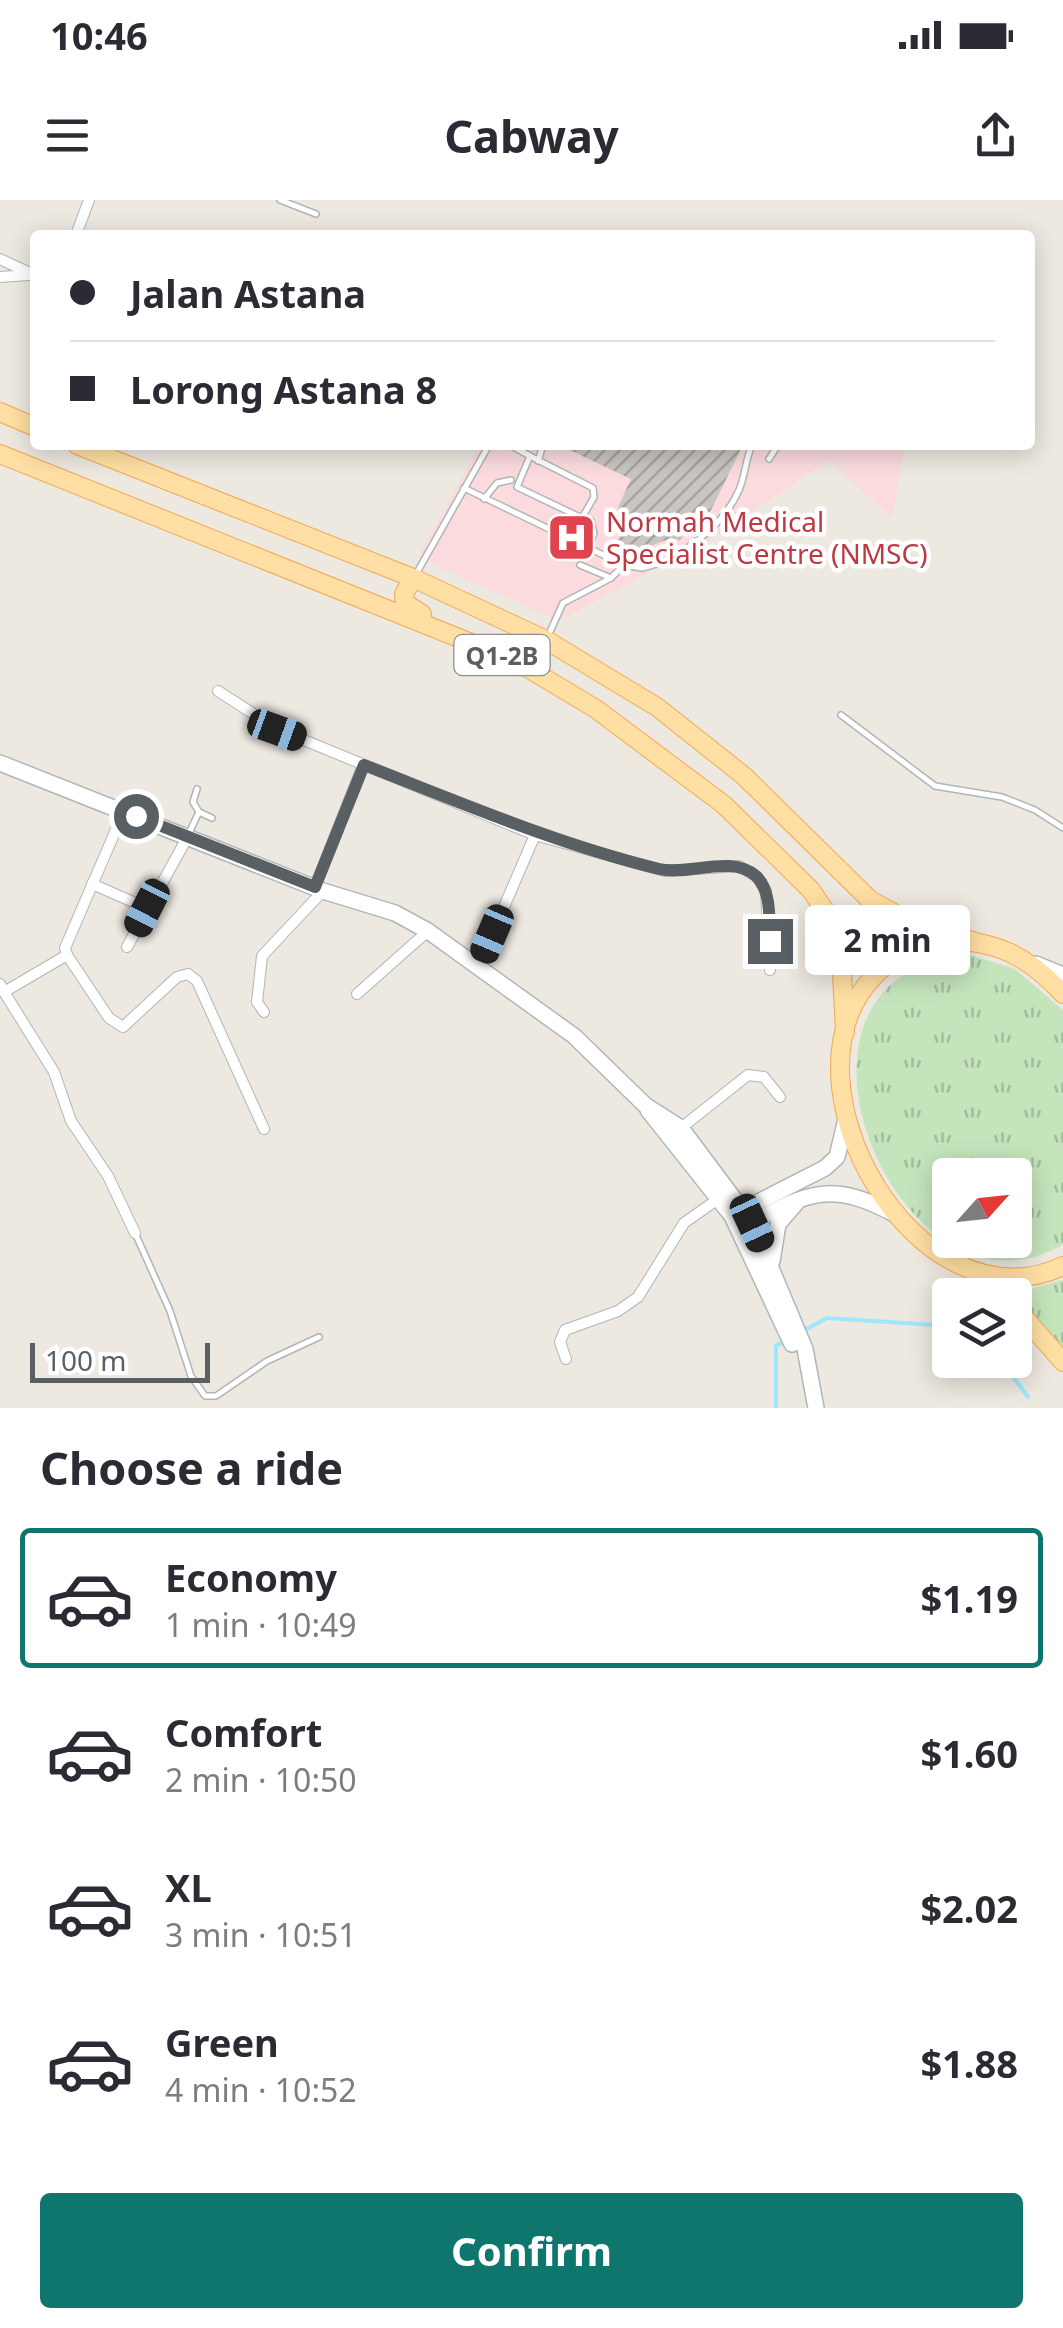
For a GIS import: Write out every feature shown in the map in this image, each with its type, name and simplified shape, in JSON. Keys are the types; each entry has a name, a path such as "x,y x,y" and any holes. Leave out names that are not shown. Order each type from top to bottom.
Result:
{"main road":[{"path":"0,412 30,424"},
{"path":"90,450 414,578 546,640 657,707 744,776 870,900 920,928 1000,947 1063,975"},
{"name":"Q1-2B","path":"0,454 516,661 596,709 724,804 810,890 842,954 846,1032"},
{"path":"414,578 404,594 405,603 414,611 516,661"},
{"path":"0,763 319,889 395,913 428,931 574,1036 645,1105 718,1199 742,1220 772,1266 791,1327"},
{"path":"898,1216 866,1166 846,1118 840,1072 846,1032 856,998 898,956 935,942 973,941"},
{"path":"1032,962 1063,994"},
{"path":"645,1105 681,1128 712,1165 745,1194 776,1196"},
{"path":"742,1220 837,1157 846,1118"},
{"path":"712,1165 791,1327 809,1374 816,1408"},
{"path":"742,1220 820,1192 846,1192 898,1216 976,1278"},
{"path":"772,1266 772,1242 778,1224 800,1199"},
{"path":"957,1265 978,1274 1016,1279 1063,1266"},
{"path":"1032,1326 1063,1362"}],"street":[{"path":"78,230 89,200"},
{"path":"0,259 30,272"},
{"path":"0,277 30,274"},
{"path":"218,691 277,730 535,835 665,870 739,866 757,876 766,891 770,970"},
{"path":"264,1012 257,1002 262,956 319,889 364,765"},
{"path":"124,811 65,948 67,955 109,1018 123,1027 177,977 188,974 197,981 264,1129"},
{"path":"478,967 535,835"},
{"path":"127,946 187,838"},
{"path":"92,884 147,908"},
{"path":"358,994 428,931"},
{"path":"67,955 2,988 54,1072 72,1121 108,1176 135,1233"},
{"path":"681,1128 748,1074 764,1077 780,1097"},
{"path":"566,1358 560,1342 565,1330 618,1311 638,1296 684,1223 718,1199"}],"lane":[{"path":"280,200 316,214"},
{"path":"414,578 486,450"},
{"path":"519,450 593,488 594,497 582,518 517,487 530,456"},
{"path":"538,460 541,450"},
{"path":"464,488 624,565 652,566 724,519 742,484 741,469 750,450"},
{"path":"769,459 775,450"},
{"path":"484,499 497,483 511,480"},
{"path":"588,546 594,534 591,521"},
{"path":"580,565 610,578"},
{"path":"546,640 563,603 610,578 624,565"},
{"path":"841,715 935,786 1002,797 1035,810 1063,828"},
{"path":"197,789 192,802 199,812 212,818"},
{"path":"187,838 199,812"},
{"path":"135,1233 170,1311 191,1376 205,1396 216,1396 267,1362 319,1337"}],"shaded area":[{"name":"Normah Medical Specialist Centre (NMSC)","path":"477,450 904,450 892,518 829,460 667,569 660,566 559,621 418,557"}],"green space":[{"path":"970,955 1015,969 1063,1010 1063,1244 1032,1253 1032,1158 932,1158 932,1228 903,1200 871,1143 857,1080 866,1021 902,976"},
{"path":"1063,1280 1063,1349 1032,1314 1032,1288"}],"building":[{"path":"570,450 741,450 710,512 698,508 680,540 671,538 643,549 639,557 615,546 628,520 618,515 618,507 631,479"}],"waterway":[{"path":"803,1331 827,1318 932,1325"},
{"path":"776,1408 776,1346 786,1340"},
{"path":"1014,1378 1028,1397"}],"place":[{"name":"Normah Medical Specialist Centre (NMSC)","path":"571,537"}],"route":[{"path":"136,816 315,887 364,765 535,835 665,870 739,866 757,876 766,891 770,941"}]}
